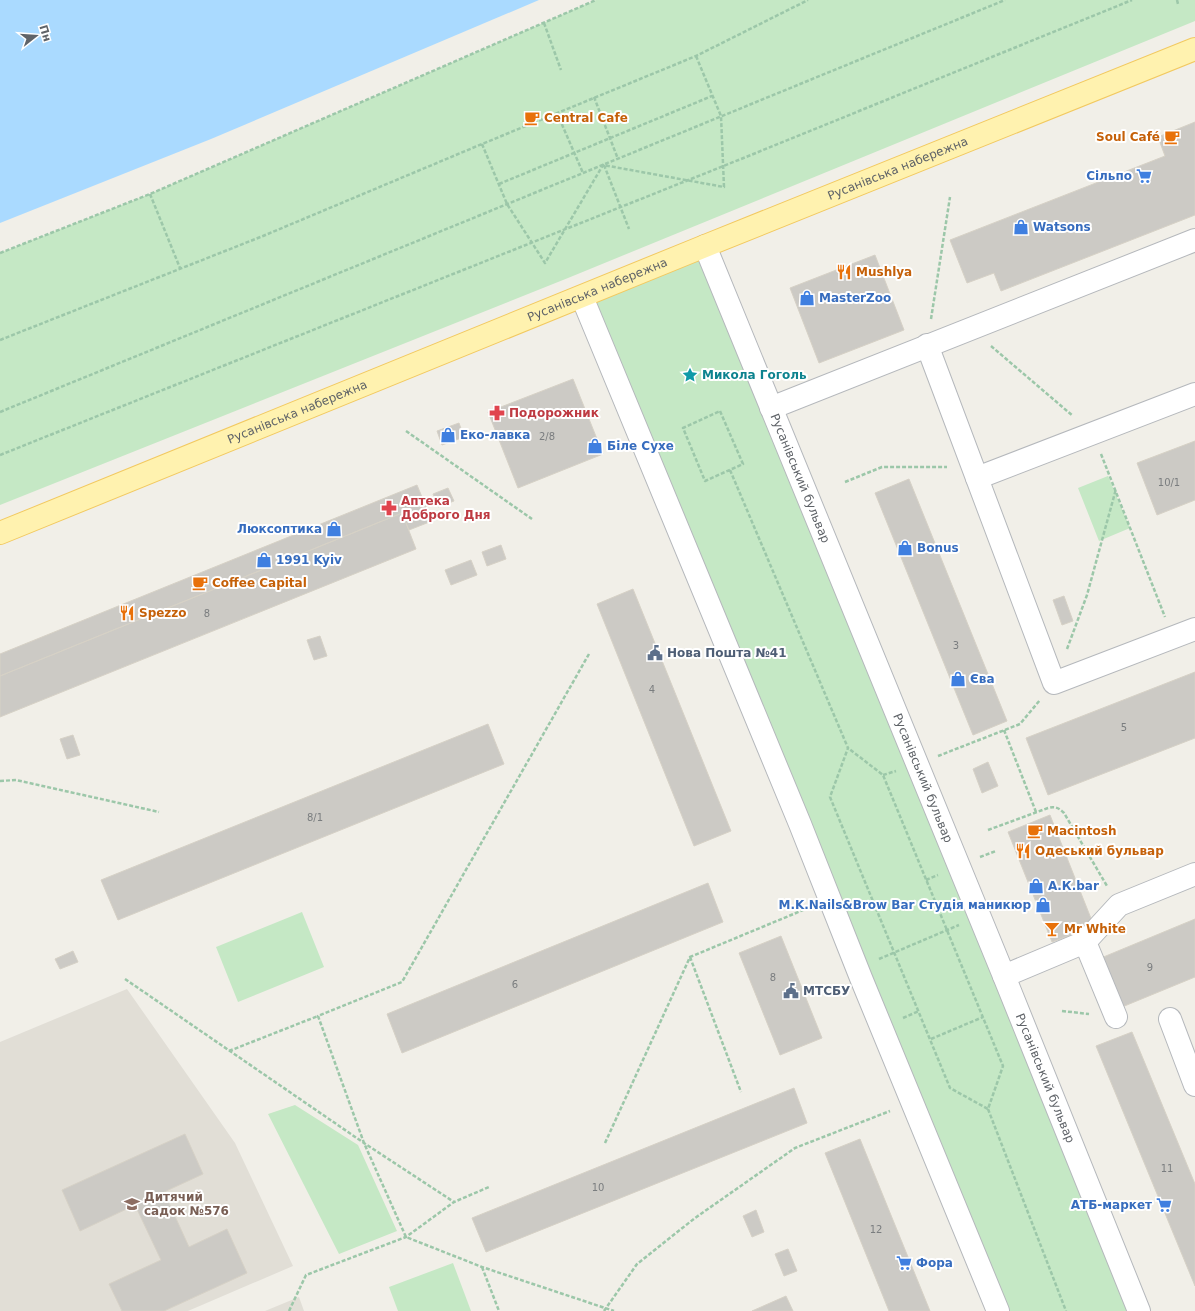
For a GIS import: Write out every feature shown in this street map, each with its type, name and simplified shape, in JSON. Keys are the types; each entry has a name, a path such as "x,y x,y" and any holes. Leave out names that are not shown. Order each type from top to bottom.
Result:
{"main road":[{"name":"Русанівська набережна","path":"0,533 705,246 1195,49"}],"street":[{"path":"771,408 1195,240"},
{"name":"Русанівський бульвар","path":"705,246 980,917 1139,1311"},
{"path":"582,297 797,817 857,968 998,1311"},
{"path":"927,345 1054,683 1195,629"},
{"path":"974,473 1093,434 1195,394"},
{"path":"1004,976 1085,942 1118,905 1195,874"},
{"path":"1085,942 1116,1017"},
{"path":"1170,1019 1195,1085"}],"path":[{"path":"0,253 150,194 596,0"},
{"path":"0,340 263,236 594,97 696,56 808,0"},
{"path":"0,412 1005,0"},
{"path":"0,455 723,166 1132,0"},
{"path":"1177,0 1178,4"},
{"path":"544,22 561,70"},
{"path":"603,164 724,187 721,116 696,56"},
{"path":"499,184 712,96"},
{"path":"594,97 618,159"},
{"path":"557,113 583,173"},
{"path":"482,144 507,204 545,263 603,164"},
{"path":"603,164 629,229"},
{"path":"150,194 180,268"},
{"path":"927,345 950,197"},
{"path":"970,328 1093,434 1116,489 1173,637"},
{"path":"720,411 743,464 730,470 706,481 683,428 720,411"},
{"path":"406,431 532,519"},
{"path":"845,482 882,467 974,473"},
{"path":"730,470 848,748 883,775 1003,1066 988,1109"},
{"path":"883,775 917,764 1020,724 1054,683 1087,595 1116,489"},
{"path":"229,1051 402,982 589,654"},
{"path":"1004,730 1036,812"},
{"path":"848,748 830,797 950,1088 988,1109 1066,1311"},
{"path":"0,781 16,780 159,812"},
{"path":"988,830 1036,812 1054,807 1060,809 1064,813 1118,905"},
{"path":"605,1143 690,957 808,908"},
{"path":"857,968 980,917"},
{"path":"690,957 741,1092"},
{"path":"125,979 364,1143 454,1202"},
{"path":"318,1016 364,1143 406,1237 482,1267 605,1310 614,1311"},
{"path":"931,1039 983,1017"},
{"path":"605,1310 637,1264 694,1218 795,1148 890,1111"},
{"path":"289,1311 306,1275 406,1237 454,1202 489,1187"},
{"path":"482,1267 499,1311"}],"shaded area":[{"name":"Дитячий садок №576","path":"127,989 235,1143 293,1266 188,1311 0,1311 0,1042"},
{"path":"299,1297 304,1311 265,1311"}],"green space":[{"path":"596,0 1195,0 1195,21 568,278 0,505 0,253 150,194"},
{"path":"705,246 1139,1311 998,1311 582,297"},
{"path":"1108,476 1130,528 1099,541 1078,488"},
{"path":"302,912 324,967 238,1002 216,947"},
{"path":"295,1105 358,1145 397,1231 339,1254 268,1114"},
{"path":"453,1263 471,1311 398,1311 389,1287"}],"water":[{"path":"0,0 539,0 211,139 0,223"}],"building":[{"path":"1195,122 1195,215 1001,291 994,273 967,283 950,240 1165,156 1158,137"},
{"path":"875,255 904,330 819,363 790,288"},
{"path":"573,379 603,454 518,488 488,412"},
{"path":"459,423 464,437 442,445 437,431"},
{"path":"1195,441 1195,500 1157,515 1137,463"},
{"path":"909,479 1007,721 973,735 875,493"},
{"path":"417,485 432,521 409,530 402,513 0,676 0,654"},
{"path":"448,488 454,501 438,507 433,494"},
{"path":"402,513 416,549 0,717 0,676"},
{"path":"501,545 506,559 487,566 482,552"},
{"path":"471,560 477,575 451,585 445,570"},
{"path":"633,589 731,831 694,846 597,604"},
{"path":"1064,596 1073,621 1062,625 1053,600"},
{"path":"320,636 327,656 314,660 307,640"},
{"path":"1195,672 1195,738 1048,795 1026,738"},
{"path":"488,724 504,764 118,920 101,880"},
{"path":"73,735 80,755 67,759 60,739"},
{"path":"988,762 998,786 982,793 973,769"},
{"path":"1050,815 1094,926 1052,942 1008,832"},
{"path":"708,883 723,922 402,1053 387,1014"},
{"path":"1195,919 1195,977 1122,1007 1101,958"},
{"path":"781,936 822,1038 780,1055 739,953"},
{"path":"73,951 78,962 60,969 55,959"},
{"path":"1132,1032 1195,1184 1195,1286 1096,1046"},
{"path":"794,1088 807,1123 486,1252 472,1218"},
{"path":"185,1134 203,1174 164,1192 189,1247 227,1229 247,1273 164,1311 122,1311 109,1284 161,1260 135,1205 80,1231 62,1190"},
{"path":"860,1139 930,1311 889,1311 825,1153"},
{"path":"756,1210 764,1232 752,1237 743,1216"},
{"path":"788,1249 797,1271 784,1276 775,1254"},
{"path":"786,1296 793,1311 752,1311"}],"place":[{"name":"Central Cafe","path":"532,118"},
{"name":"Soul Café","path":"1172,137"},
{"name":"Сільпо","path":"1144,176"},
{"name":"Watsons","path":"1021,227"},
{"name":"Mushlya","path":"844,272"},
{"name":"MasterZoo","path":"807,298"},
{"name":"Микола Гоголь","path":"690,375"},
{"name":"Подорожник","path":"497,413"},
{"name":"Еко-лавка","path":"448,435"},
{"name":"Біле Сухе","path":"595,446"},
{"name":"Аптека Доброго Дня","path":"389,508"},
{"name":"Люксоптика","path":"334,529"},
{"name":"Bonus","path":"905,548"},
{"name":"1991 Kyiv","path":"264,560"},
{"name":"Coffee Capital","path":"200,583"},
{"name":"Spezzo","path":"127,613"},
{"name":"Нова Пошта №41","path":"655,653"},
{"name":"Єва","path":"958,679"},
{"name":"Macintosh","path":"1035,831"},
{"name":"Одеський бульвар","path":"1023,851"},
{"name":"А.К.bar","path":"1036,886"},
{"name":"M.K.Nails&Brow Bar Студія маникюр","path":"1043,905"},
{"name":"Mr White","path":"1052,929"},
{"name":"МТСБУ","path":"791,991"},
{"name":"Дитячий садок №576","path":"132,1204"},
{"name":"АТБ-маркет","path":"1164,1205"},
{"name":"Фора","path":"904,1263"}]}
